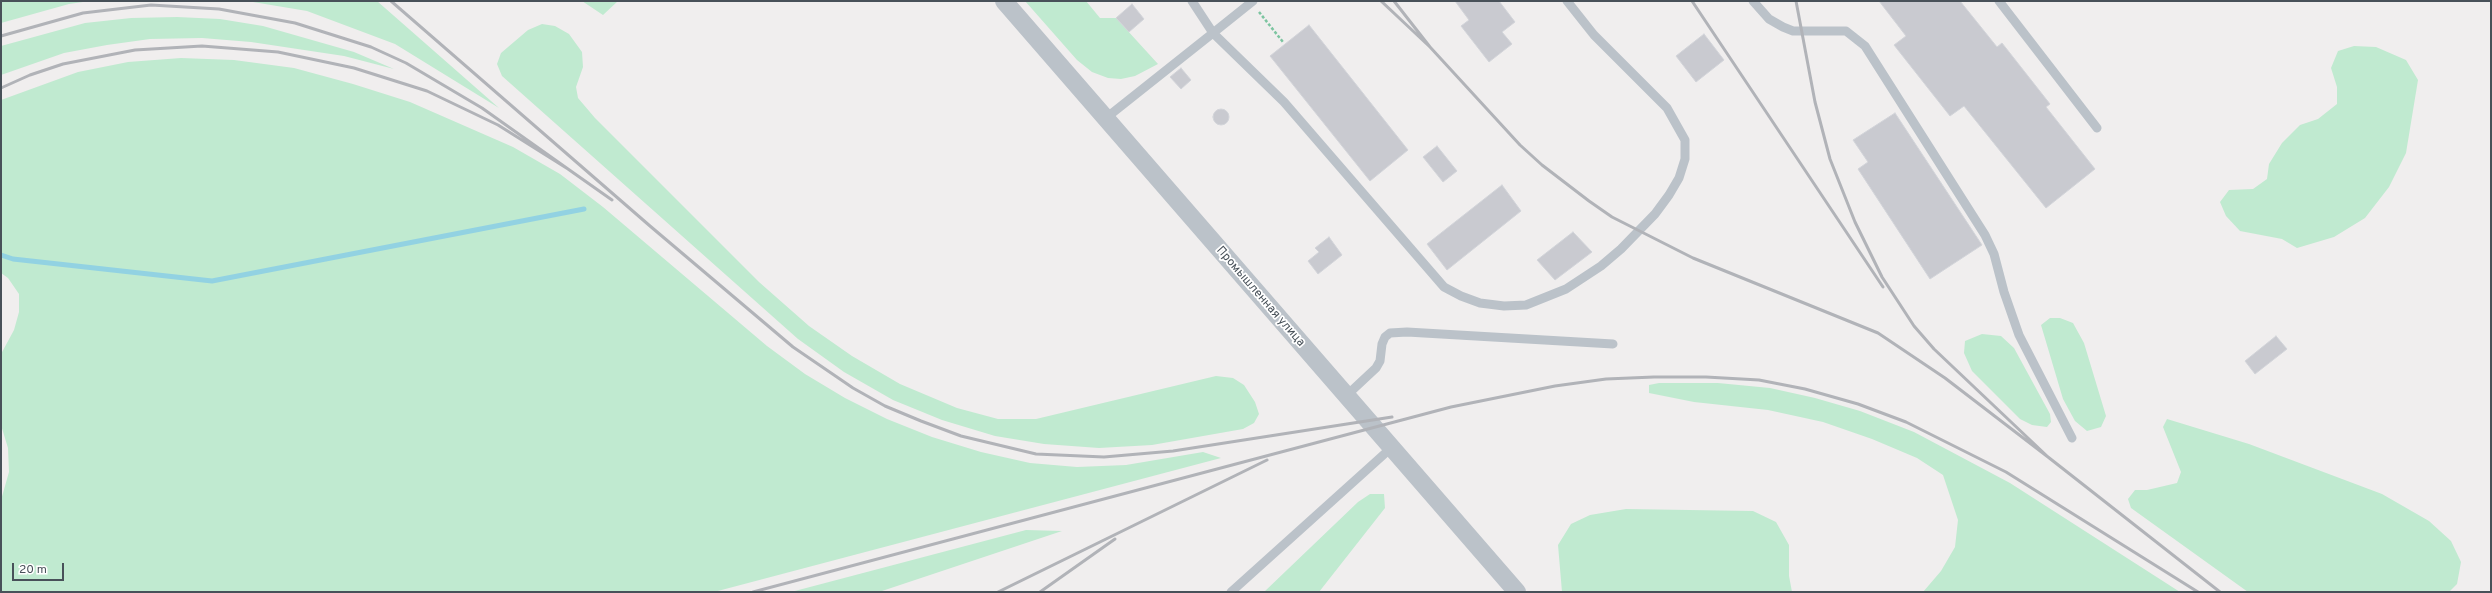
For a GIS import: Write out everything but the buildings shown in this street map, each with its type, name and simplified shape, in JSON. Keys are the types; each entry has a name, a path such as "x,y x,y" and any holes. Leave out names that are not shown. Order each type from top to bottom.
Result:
{"street":[{"name":"Промышленная улица","path":"1004,1 1517,592"}],"lane":[{"path":"1192,1 1213,33 1284,102 1444,287 1461,296 1480,303 1504,306 1526,305 1566,289 1601,266 1621,249 1654,214 1669,195 1679,178 1685,159 1685,140 1667,108 1594,35 1566,1"},
{"path":"1753,1 1769,19 1783,27 1793,31 1846,31 1865,46 1985,235 1994,254 2004,292 2020,335 2072,438"},
{"path":"1999,1 2097,128"},
{"path":"1106,118 1252,2"},
{"path":"1346,396 1376,368 1380,361 1382,344 1385,337 1390,333 1407,332 1613,344"},
{"path":"1231,592 1391,448"}],"path":[{"path":"1252,2 1283,42"}],"green space":[{"path":"1,1 90,1 69,4 1,23"},
{"path":"247,1 377,1 499,108 395,44 307,11"},
{"path":"582,1 618,1 603,15"},
{"path":"1025,1 1086,1 1100,18 1116,18 1158,64 1135,76 1121,79 1108,78 1092,72 1077,60"},
{"path":"177,17 220,19 263,26 354,52 394,69 344,56 251,42 202,38 150,39 107,45 64,53 1,75 1,46 85,23 131,18"},
{"path":"542,24 555,26 569,34 582,52 583,67 576,87 578,98 595,118 759,282 809,326 852,356 900,384 957,408 998,419 1036,419 1216,376 1233,378 1244,385 1255,402 1259,414 1254,423 1243,429 1152,445 1099,448 1044,444 995,436 942,420 893,400 844,372 798,339 502,76 497,64 501,53 528,30"},
{"path":"2354,46 2376,47 2406,60 2418,80 2406,153 2389,187 2365,218 2334,237 2297,248 2282,239 2240,231 2226,216 2220,202 2229,190 2253,189 2267,179 2269,164 2282,143 2300,125 2318,119 2337,104 2337,87 2331,68 2338,51"},
{"path":"181,58 234,60 294,68 353,84 410,102 513,147 560,174 603,207 767,346 805,374 845,398 887,419 932,437 981,452 1030,463 1077,467 1126,465 1203,452 1221,458 714,592 1,592 1,500 9,472 8,448 1,425 1,354 14,330 19,312 19,294 8,278 1,273 1,100 78,72 128,62"},
{"path":"2050,318 2060,318 2073,323 2084,343 2106,416 2101,427 2087,431 2075,421 2063,399 2041,325"},
{"path":"1982,334 2001,336 2014,348 2050,414 2051,422 2047,427 2032,425 2020,419 1972,371 1964,353 1965,341"},
{"path":"1659,383 1718,383 1770,388 1815,398 1860,411 1914,432 2010,483 2180,592 1923,592 1941,571 1955,547 1958,520 1943,475 1917,458 1872,439 1823,422 1768,410 1694,402 1649,393 1649,385"},
{"path":"2167,419 2249,444 2382,494 2429,521 2451,541 2461,562 2457,584 2449,592 2248,592 2131,508 2128,499 2135,490 2147,490 2177,483 2181,472 2163,427"},
{"path":"1370,494 1384,494 1385,508 1319,592 1264,592 1358,502"},
{"path":"1626,509 1753,511 1776,522 1789,545 1789,576 1792,592 1562,592 1558,545 1571,524 1590,515"},
{"path":"1026,530 1062,531 879,592 791,592"}],"waterway":[{"path":"1,255 13,259 212,281 584,209"}],"railway":[{"path":"391,1 650,226 793,347 853,388 885,406 921,421 961,436 1036,454 1104,457 1173,451 1392,417"},
{"path":"1381,1 1430,47 1394,1"},
{"path":"1692,1 1883,287"},
{"path":"1430,47 1520,145 1542,165 1612,217 1693,258 1878,333 1945,378 2048,457 1934,349 1914,326 1882,277 1855,222 1830,159 1815,102 1796,1"},
{"path":"1,36 83,13 151,5 219,9 295,23 371,47 406,63 482,108 568,169 498,125 427,91 354,68 278,52 202,46 135,50 63,64 30,75 1,88"},
{"path":"568,169 612,200"},
{"path":"753,592 1451,407 1555,386 1606,379 1654,377 1706,377 1759,380 1805,389 1858,404 1906,422 2006,472 2198,592"},
{"path":"2048,457 2220,592"},
{"path":"998,592 1267,460"},
{"path":"1040,592 1115,539"}]}
